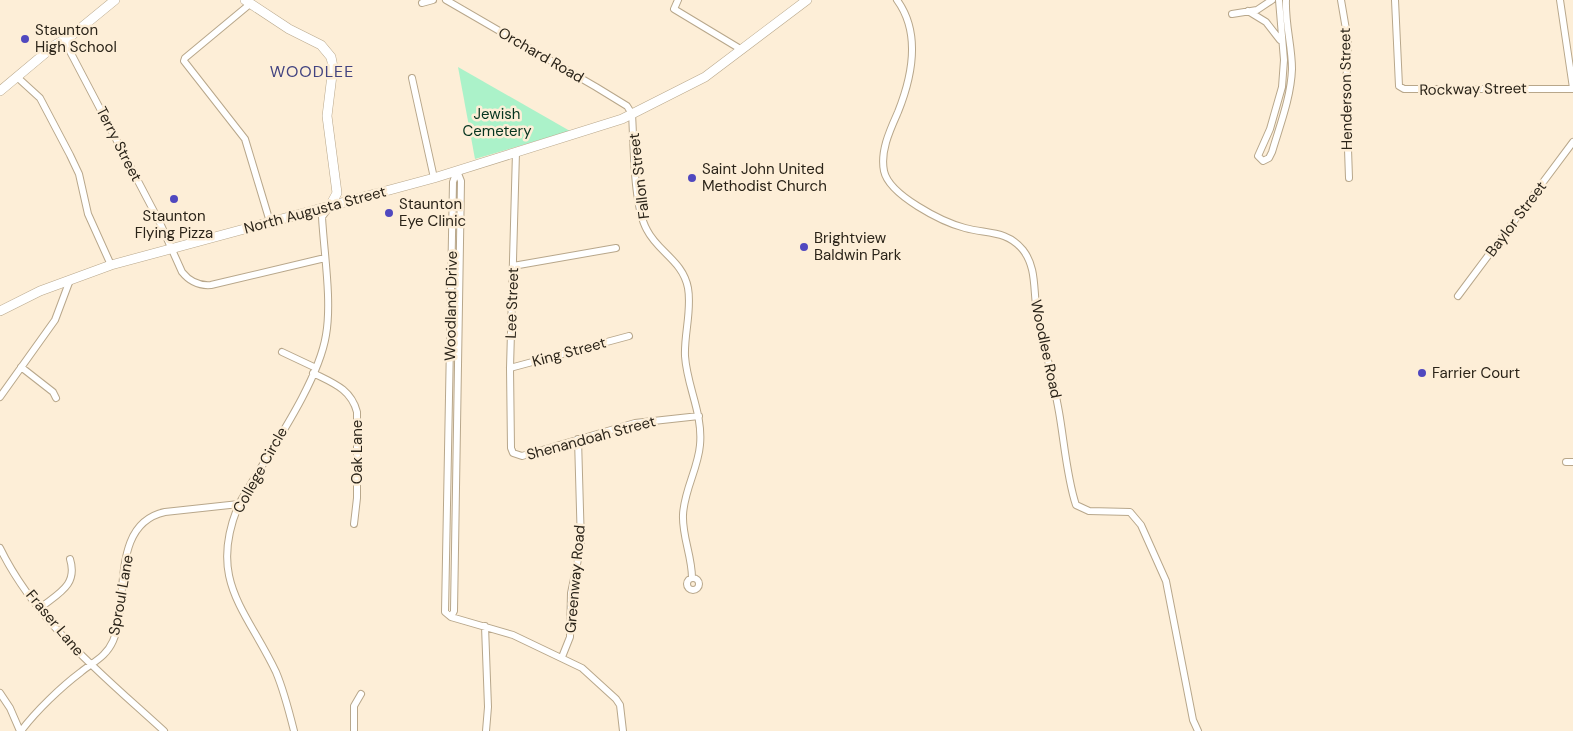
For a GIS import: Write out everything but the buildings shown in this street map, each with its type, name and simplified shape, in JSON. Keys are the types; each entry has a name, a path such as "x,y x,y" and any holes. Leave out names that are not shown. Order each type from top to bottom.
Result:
{"main road":[{"path":"0,91 115,0"},
{"name":"North Augusta Street","path":"0,311 40,291 111,265 434,178 594,130 632,114 698,81 807,0"},
{"path":"247,2 289,29 320,45 331,57 333,67 327,116 337,193 330,206"}],"street":[{"path":"422,2 433,0"},
{"name":"Orchard Road","path":"446,0 596,87 627,106 632,114"},
{"path":"678,0 674,9 742,50"},
{"name":"Woodlee Road","path":"897,0 909,23 912,52 906,91 885,148 884,166 886,176 892,187 900,194 944,220 964,228 1006,236 1016,242 1028,257 1032,269 1038,314 1058,405 1076,505 1089,511 1130,512 1141,524 1166,581 1193,720 1198,731"},
{"path":"1232,14 1260,8 1272,0"},
{"path":"1279,0 1284,60 1282,87 1270,129 1258,156 1263,161 1269,158 1272,152 1291,83 1292,63 1286,21 1286,0"},
{"name":"Henderson Street","path":"1341,0 1348,41 1346,91 1349,178"},
{"name":"Rockway Street","path":"1395,0 1400,86 1404,89 1573,88"},
{"path":"1560,0 1573,88"},
{"path":"247,2 185,58 184,63 245,139 270,222"},
{"path":"1248,11 1266,22 1282,43"},
{"name":"Terry Street","path":"64,40 185,275 193,282 212,285 325,258"},
{"path":"17,77 40,98 70,155 82,183 88,214 111,265"},
{"path":"412,78 434,178"},
{"name":"Fallon Street","path":"632,114 638,184 644,223 652,238 677,264 688,287 685,358 699,416 699,454 683,515 692,578"},
{"name":"Baylor Street","path":"1458,296 1573,142"},
{"name":"Lee Street","path":"514,454 511,448 510,368 516,152"},
{"name":"Woodland Drive","path":"457,171 453,182 445,612 451,617 513,635 582,668 616,699 620,705 623,731"},
{"name":"College Circle","path":"294,731 276,672 230,584 228,562 230,532 239,504 315,371 324,348 328,324 322,217 330,206"},
{"path":"513,266 616,248"},
{"path":"0,396 55,320 70,280"},
{"name":"King Street","path":"510,368 628,336"},
{"name":"Oak Lane","path":"282,352 345,390 352,398 357,412 357,498 354,524"},
{"path":"21,367 53,392 56,398"},
{"name":"Shenandoah Street","path":"514,454 522,456 641,422 699,416"},
{"name":"Greenway Road","path":"562,657 570,637 571,593 581,545 578,439"},
{"name":"Sproul Lane","path":"21,731 81,672 104,656 113,641 127,556 136,531 142,524 154,514 239,504"},
{"name":"Fraser Lane","path":"0,548 8,564 40,608 80,656 164,731"},
{"path":"40,608 68,585 73,574 70,559"},
{"path":"485,626 488,707 486,731"},
{"path":"0,693 21,731"},
{"path":"354,731 354,706 361,694"}],"green space":[{"name":"Jewish Cemetery","path":"458,67 570,131 475,159"}],"place":[{"name":"Staunton High School","path":"25,39"},
{"name":"Saint John United Methodist Church","path":"692,178"},
{"name":"Staunton Flying Pizza","path":"174,199"},
{"name":"Staunton Eye Clinic","path":"389,213"},
{"name":"Brightview Baldwin Park","path":"804,247"},
{"name":"Farrier Court","path":"1422,373"}],"district":[{"name":"WOODLEE","path":"312,71"}]}
